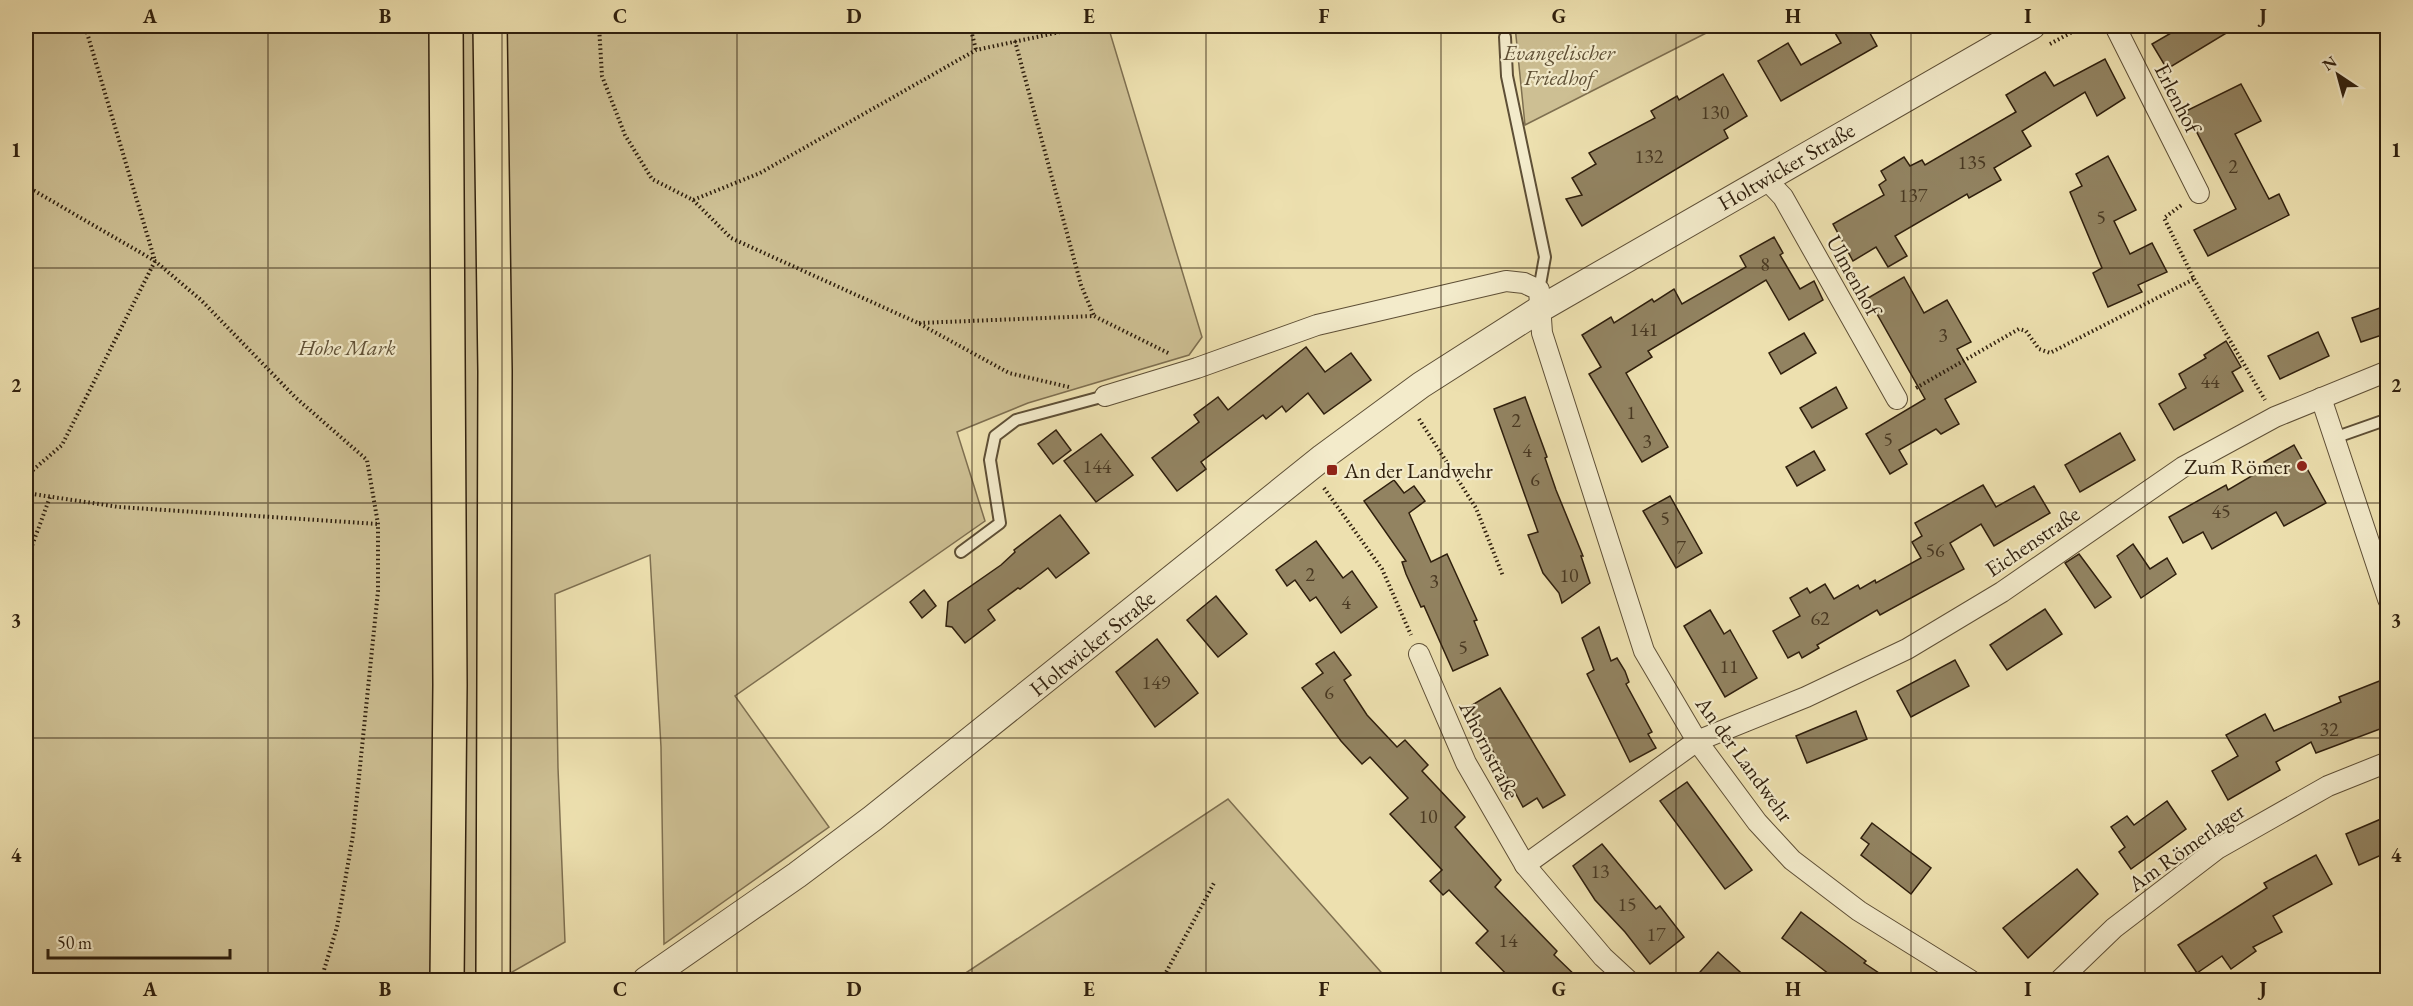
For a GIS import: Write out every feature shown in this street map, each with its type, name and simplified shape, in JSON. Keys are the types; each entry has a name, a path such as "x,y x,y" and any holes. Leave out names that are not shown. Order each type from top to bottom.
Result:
{"highway":[{"path":"446,26 450,649 447,981"},
{"path":"490,26 495,371 493,977"}],"street":[{"name":"Holtwicker Straße","path":"646,981 797,875 899,797 1386,410 1540,300 1765,178 2032,26"},
{"name":"Erlenhof","path":"2115,26 2199,193"},
{"name":"Ulmenhof","path":"1765,178 1783,197 1897,399"},
{"path":"1105,396 1197,368 1317,325 1506,281 1524,283 1540,300"},
{"name":"An der Landwehr","path":"1540,300 1542,333 1644,651 1697,741 1757,822 1792,860 1859,911 1970,981"},
{"name":"Eichenstraße","path":"1697,741 1806,697 1907,649 2002,592 2183,467 2275,417 2388,371"},
{"path":"2321,398 2388,599"},
{"name":"Ahornstraße","path":"1419,654 1466,763 1525,865 1603,957 1628,981"},
{"path":"1525,865 1697,741"},
{"name":"Am Römerlager","path":"2060,981 2114,928 2217,849 2328,786 2388,762"}],"lane":[{"path":"1505,37 1509,86 1545,257 1540,300"},
{"path":"962,552 1000,523 990,460 994,436 1016,420 1105,396"},
{"path":"2334,438 2388,419"}],"path":[{"path":"26,476 62,445 155,261 85,26"},
{"path":"599,26 603,76 625,135 652,179 693,200 731,238 918,323 1009,373 1105,396"},
{"path":"970,26 976,50"},
{"path":"693,200 760,173 976,50 1088,26"},
{"path":"1015,42 1081,285 1094,316"},
{"path":"26,186 155,261 201,300 295,397 367,460 378,524 378,591 354,835 337,927 321,981"},
{"path":"2199,193 2164,218 2194,279 2275,417"},
{"path":"1897,399 2019,329 2026,331 2039,349 2050,353 2194,279"},
{"path":"918,323 1094,316 1197,368"},
{"path":"1419,418 1476,508 1503,576"},
{"path":"1324,487 1382,568 1419,654"},
{"path":"26,493 118,507 378,524"},
{"path":"26,562 50,497"},
{"path":"1162,981 1214,883"}],"green space":[{"name":"Hohe Mark","path":"26,26 1108,26 1202,337 1189,355 1028,403 957,432 985,521 735,696 829,827 664,944 661,747 650,555 555,594 558,768 565,942 498,980 26,980"},
{"name":"Evangelischer Friedhof","path":"1515,26 1720,26 1525,125"},
{"path":"1228,799 1388,980 955,980"}],"building":[{"path":"1831,26 1866,26 1877,46 1781,101 1758,61 1788,43 1801,65 1841,43"},
{"path":"2183,26 2238,26 2167,69 2152,44"},
{"path":"2105,59 2125,98 2097,116 2085,92 2022,131 2031,146 1994,168 2001,180 1969,198 1967,194 1895,236 1907,256 1888,267 1876,247 1853,261 1833,224 1884,195 1879,185 1886,180 1881,171 1904,157 1910,166 1922,160 1925,165 2016,112 2006,95 2045,72 2054,86"},
{"path":"1723,74 1747,116 1724,130 1728,138 1582,226 1566,199 1582,195 1572,178 1596,164 1589,153 1655,118 1651,111 1677,96 1679,100"},
{"path":"2241,84 2261,121 2235,134 2269,199 2279,194 2289,215 2208,256 2194,230 2236,209 2186,111"},
{"path":"2108,156 2136,210 2114,221 2130,254 2152,243 2167,272 2138,285 2142,292 2108,307 2093,273 2102,268 2070,192 2082,186 2076,174"},
{"path":"1774,237 1783,253 1780,255 1800,289 1814,281 1823,300 1789,320 1766,280 1648,351 1652,357 1626,373 1668,447 1642,462 1589,374 1601,367 1582,335 1611,317 1614,323 1652,299 1654,302 1674,289 1682,304 1746,267 1740,256"},
{"path":"1904,277 1924,313 1947,300 1971,342 1957,349 1976,382 1945,399 1959,424 1941,434 1936,429 1899,450 1907,464 1890,474 1866,434 1925,399 1868,298"},
{"path":"2388,305 2388,333 2361,342 2352,318"},
{"path":"2318,332 2329,356 2280,379 2268,356"},
{"path":"1804,333 1816,353 1781,374 1769,353"},
{"path":"2226,341 2241,367 2232,372 2243,391 2174,430 2159,404 2186,388 2179,374 2206,358 2204,355"},
{"path":"1306,347 1325,372 1351,353 1371,380 1324,414 1308,393 1286,412 1282,406 1266,419 1263,415 1201,462 1206,469 1177,491 1152,458 1199,422 1194,415 1218,397 1228,410"},
{"path":"1836,387 1847,408 1812,428 1800,408"},
{"path":"1525,397 1547,457 1545,458 1556,490 1583,556 1581,556 1590,583 1562,603 1559,593 1543,573 1528,535 1538,532 1494,409"},
{"path":"1056,430 1071,450 1053,464 1038,444"},
{"path":"2120,433 2135,460 2080,492 2065,465"},
{"path":"1101,434 1133,475 1096,502 1064,461"},
{"path":"2294,445 2326,503 2284,526 2276,512 2212,549 2203,532 2183,543 2169,517 2226,485 2228,490 2267,467 2264,462"},
{"path":"1814,451 1825,470 1797,486 1786,467"},
{"path":"1394,480 1404,493 1414,486 1425,501 1409,513 1431,562 1447,554 1477,620 1474,621 1488,655 1453,671 1424,606 1421,607 1406,574 1402,562 1406,561 1364,501"},
{"path":"1983,485 1996,507 2034,486 2050,513 1994,546 1981,524 1950,543 1964,569 1880,615 1877,610 1817,645 1819,648 1802,658 1799,652 1788,658 1773,631 1800,616 1790,598 1807,588 1810,593 1825,584 1834,599 1858,585 1860,589 1875,580 1876,583 1921,558 1912,542 1922,536 1915,523"},
{"path":"1670,496 1702,553 1676,568 1643,511"},
{"path":"1060,515 1089,553 1056,578 1048,568 1020,589 1018,588 988,610 995,620 965,643 952,627 946,626 948,602 1001,565 1015,552 1014,550"},
{"path":"1316,541 1343,578 1352,571 1377,607 1341,633 1316,597 1310,601 1295,580 1287,586 1276,570"},
{"path":"2133,544 2150,569 2167,558 2176,574 2141,598 2117,556"},
{"path":"2079,554 2111,597 2095,608 2065,563"},
{"path":"924,590 936,606 922,618 910,602"},
{"path":"1216,596 1247,634 1218,657 1187,620"},
{"path":"2045,609 2062,634 2007,670 1990,645"},
{"path":"1710,610 1724,634 1730,630 1757,678 1725,697 1684,626"},
{"path":"1599,627 1611,661 1617,658 1625,671 1629,682 1626,684 1652,732 1648,734 1656,748 1630,762 1587,674 1594,670 1582,638"},
{"path":"1157,639 1198,693 1155,727 1116,672"},
{"path":"1334,652 1351,675 1344,680 1367,715 1397,747 1405,740 1428,765 1422,771 1465,817 1455,827 1501,880 1495,887 1557,951 1554,955 1581,981 1513,981 1476,943 1488,931 1449,890 1443,895 1430,881 1442,870 1390,814 1408,798 1370,757 1362,764 1341,741 1302,688 1323,673 1316,664"},
{"path":"1955,660 1969,686 1911,717 1897,691"},
{"path":"2382,680 2388,693 2388,726 2316,753 2311,742 2276,762 2280,770 2228,800 2212,771 2238,756 2226,735 2265,714 2274,731 2341,702 2339,697"},
{"path":"1500,688 1565,795 1543,808 1537,798 1523,807 1469,707"},
{"path":"1856,711 1867,739 1807,763 1796,736"},
{"path":"1687,782 1752,870 1725,889 1660,801"},
{"path":"2167,801 2186,829 2131,869 2119,852 2125,847 2111,827 2127,816 2134,825"},
{"path":"2388,816 2388,852 2359,865 2346,834"},
{"path":"1872,823 1931,868 1911,894 1861,855 1869,844 1861,838"},
{"path":"1602,844 1656,909 1660,906 1684,937 1650,964 1625,932 1595,900 1573,866"},
{"path":"2316,855 2332,884 2273,916 2282,932 2253,947 2256,951 2231,969 2222,956 2197,973 2178,945 2267,888 2264,883"},
{"path":"2077,869 2098,894 2028,958 2003,928"},
{"path":"1801,912 1866,961 1864,963 1891,981 1838,981 1782,938"},
{"path":"1718,952 1750,981 1692,981"}],"place":[{"name":"Zum Römer","path":"2302,466"},
{"name":"An der Landwehr","path":"1332,470"}]}
